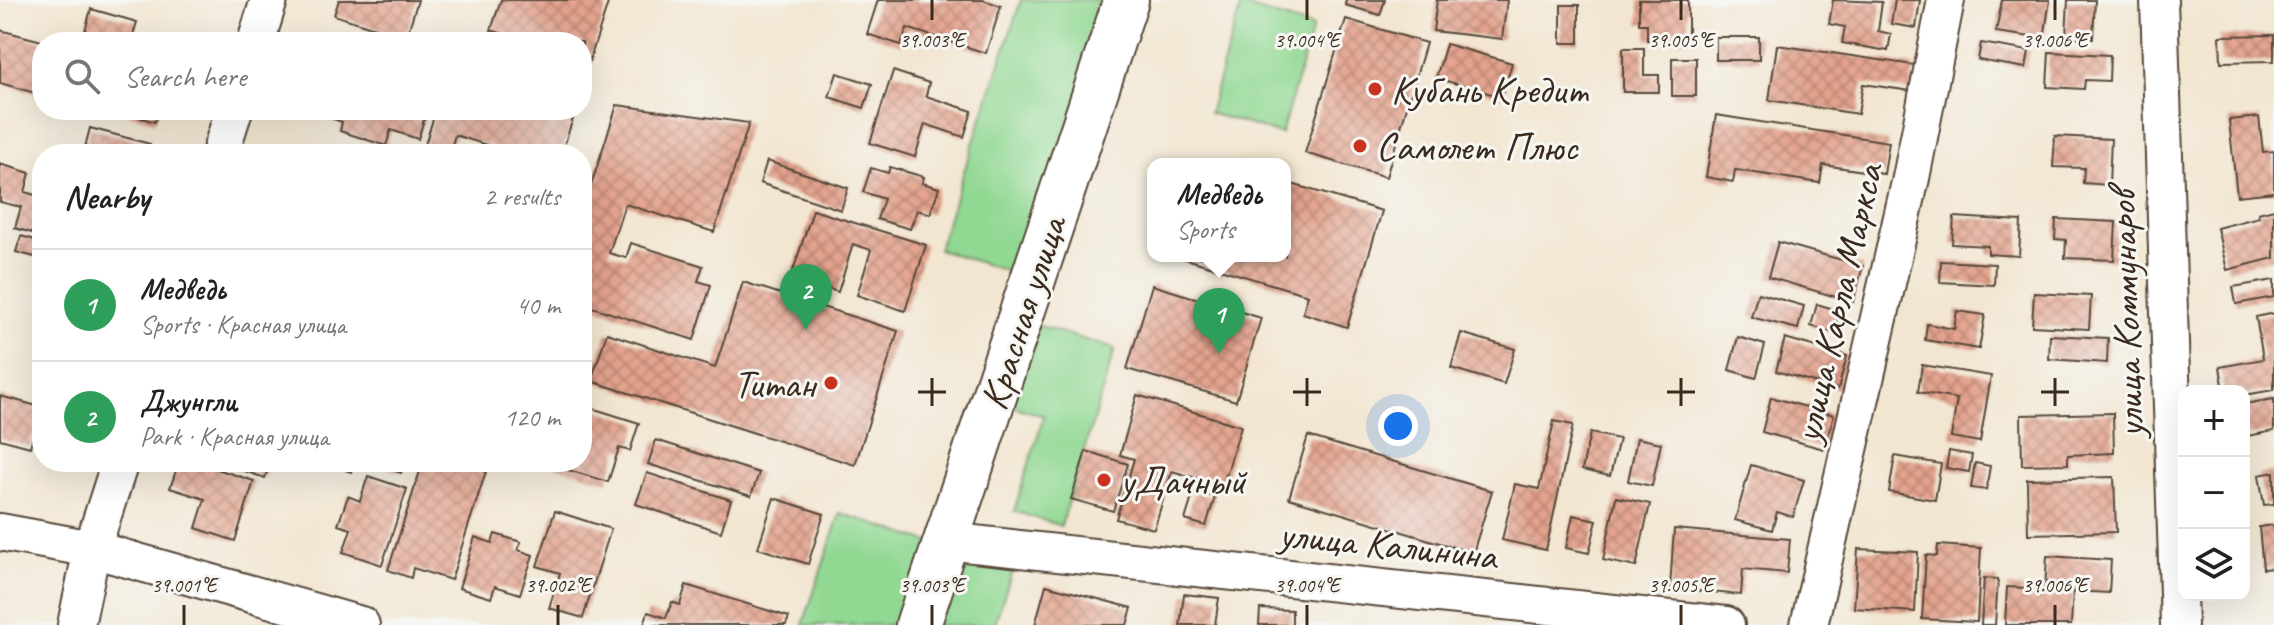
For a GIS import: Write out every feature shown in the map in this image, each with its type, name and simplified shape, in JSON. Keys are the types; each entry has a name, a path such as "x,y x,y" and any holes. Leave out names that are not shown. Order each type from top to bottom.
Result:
{"street":[{"path":"259,32 269,0"},
{"name":"Красная улица","path":"918,625 1126,0"},
{"name":"улица Карла Маркса","path":"1809,625 1911,178 1946,0"},
{"name":"улица Коммунаров","path":"2159,0 2179,625"},
{"path":"223,144 231,120"},
{"path":"76,625 92,549 117,472"},
{"path":"0,532 92,549 361,625"},
{"name":"улица Калинина","path":"946,541 1726,625"}],"green space":[{"path":"1021,0 1112,0 1021,276 938,249"},
{"path":"1241,5 1313,27 1281,134 1209,113"},
{"path":"1033,324 1115,349 1061,526 1014,511 1044,416 1009,405"},
{"path":"840,513 935,544 907,625 803,625"},
{"path":"966,557 1015,563 994,625 933,625 953,566"}],"building":[{"path":"339,0 418,0 408,32 387,32 334,15"},
{"path":"501,0 609,0 592,53 592,32 491,30"},
{"path":"878,0 983,0 1001,6 986,53 907,28 901,45 867,34"},
{"path":"1346,0 1385,0 1380,15 1345,5"},
{"path":"1437,0 1507,0 1502,39 1433,31"},
{"path":"1639,0 1688,0 1688,40 1647,40 1647,24 1639,24"},
{"path":"1833,0 1882,2 1878,31 1891,34 1888,51 1842,43 1845,27 1829,24"},
{"path":"1895,0 1920,0 1916,28 1891,24"},
{"path":"2002,0 2050,0 2044,39 1996,32"},
{"path":"2068,0 2095,0 2093,38 2066,37"},
{"path":"1561,5 1579,5 1579,43 1561,43"},
{"path":"91,9 137,22 134,32 85,32"},
{"path":"1346,19 1426,43 1386,177 1305,153"},
{"path":"0,30 32,38 32,92 0,83"},
{"path":"2274,35 2274,61 2221,62 2220,36"},
{"path":"1716,37 1759,37 1759,60 1716,60"},
{"path":"1981,43 2029,51 2026,68 1978,60"},
{"path":"1446,44 1512,63 1502,97 1436,78"},
{"path":"1777,45 1914,65 1911,91 1863,84 1858,114 1769,100"},
{"path":"1623,48 1644,48 1644,75 1659,75 1659,92 1623,92"},
{"path":"2049,52 2110,55 2109,81 2085,80 2084,89 2047,87"},
{"path":"1672,58 1696,58 1696,96 1672,96"},
{"path":"893,71 929,83 926,96 972,111 964,137 925,124 915,157 870,143"},
{"path":"837,73 872,84 864,108 829,97"},
{"path":"617,105 749,123 714,232 625,204 609,253 626,258 631,243 703,266 698,281 711,285 694,340 592,307 592,182"},
{"path":"1716,115 1889,142 1884,174 1823,165 1820,183 1735,170 1733,182 1706,177"},
{"path":"2259,117 2263,152 2274,151 2274,192 2237,196 2229,120"},
{"path":"336,120 424,120 418,139 391,130 387,144 340,131 342,122"},
{"path":"433,120 573,120 564,144 483,144 455,135 452,144 425,144"},
{"path":"90,128 150,144 86,144"},
{"path":"2055,136 2111,139 2109,185 2083,183 2084,168 2053,167"},
{"path":"767,161 848,188 841,210 760,183"},
{"path":"0,164 30,173 25,192 32,194 32,233 15,228 21,207 0,202"},
{"path":"890,167 924,177 922,183 939,188 930,214 917,210 910,229 877,219 884,199 863,192 871,168 888,173"},
{"path":"1291,184 1382,211 1347,327 1303,313 1308,295 1196,262 1291,262"},
{"path":"2274,209 2274,258 2227,270 2217,228 2259,217 2258,213"},
{"path":"813,210 926,245 905,311 857,295 871,250 853,244 838,292 791,277"},
{"path":"1954,217 2021,221 2019,256 1988,254 1988,246 1952,244"},
{"path":"2056,219 2116,222 2114,260 2065,258 2066,240 2055,239"},
{"path":"21,236 32,239 32,256 16,252"},
{"path":"1778,242 1863,266 1853,302 1768,277"},
{"path":"1941,261 1995,264 1994,285 1940,282"},
{"path":"2274,280 2274,297 2236,304 2233,287"},
{"path":"743,282 898,331 855,465 592,381 607,333 715,368"},
{"path":"1152,285 1261,318 1236,401 1127,369"},
{"path":"1758,293 1804,306 1798,329 1751,317"},
{"path":"2034,293 2091,296 2089,329 2032,326"},
{"path":"1817,304 1840,311 1834,333 1811,326"},
{"path":"1957,311 1985,315 1979,349 1925,340 1927,324 1954,329"},
{"path":"2274,313 2274,390 2250,394 2250,385 2223,385 2220,367 2263,359 2256,317"},
{"path":"1461,333 1515,349 1504,384 1451,368"},
{"path":"2050,335 2108,338 2107,363 2049,359"},
{"path":"1738,337 1765,345 1756,378 1729,370"},
{"path":"1785,338 1847,356 1838,389 1776,371"},
{"path":"1922,365 1991,376 1980,442 1951,437 1957,399 1918,392"},
{"path":"1137,395 1241,426 1223,486 1172,471 1154,529 1116,519 1134,459 1120,455"},
{"path":"0,396 32,405 30,447 0,439"},
{"path":"1771,397 1834,415 1824,449 1762,432"},
{"path":"2274,399 2274,431 2250,435 2250,403"},
{"path":"592,408 639,423 630,451 619,448 608,482 575,472 592,472"},
{"path":"2113,413 2114,453 2068,455 2068,464 2022,465 2021,415"},
{"path":"1554,421 1573,425 1546,550 1502,540 1515,484 1539,489"},
{"path":"1590,433 1619,439 1610,476 1582,470"},
{"path":"1308,436 1492,491 1473,553 1289,498"},
{"path":"1637,438 1661,443 1652,486 1628,481"},
{"path":"656,440 759,473 751,496 648,464"},
{"path":"1086,451 1128,464 1113,511 1071,499"},
{"path":"1949,451 1972,455 1969,472 1946,468"},
{"path":"1895,456 1941,464 1935,500 1889,492"},
{"path":"1975,463 1990,466 1986,490 1971,488"},
{"path":"1751,465 1804,480 1793,517 1777,512 1772,530 1735,520"},
{"path":"176,472 226,472 254,481 235,541 196,528 205,499 170,488"},
{"path":"247,472 267,472 265,478"},
{"path":"420,472 486,472 451,580 413,568 411,578 388,570"},
{"path":"2274,472 2274,504 2264,505 2259,475"},
{"path":"647,473 731,500 721,532 636,504"},
{"path":"368,476 407,489 382,565 343,552 351,529 338,525 348,496 360,501"},
{"path":"2114,477 2116,532 2028,534 2027,479"},
{"path":"1194,491 1215,497 1206,526 1185,520"},
{"path":"1616,497 1650,504 1636,567 1603,560"},
{"path":"774,498 824,514 808,564 758,548"},
{"path":"555,511 611,529 583,618 549,608 560,573 537,566"},
{"path":"1573,515 1597,520 1589,553 1566,548"},
{"path":"2274,525 2274,568 2263,569 2259,527"},
{"path":"1674,529 1790,539 1787,573 1743,569 1741,595 1670,588"},
{"path":"495,534 521,542 518,550 533,555 520,594 495,586 491,598 459,588 475,537 492,543"},
{"path":"1938,545 1981,548 1977,622 1922,619 1926,555 1937,556"},
{"path":"1858,549 1918,552 1915,612 1854,608"},
{"path":"2047,556 2111,560 2109,593 2073,591 2071,625 2005,625 2007,587 2045,589"},
{"path":"1984,578 1998,579 1995,625 1981,625"},
{"path":"686,585 789,617 786,625 644,625 648,612 666,618 672,602 680,605"},
{"path":"1046,585 1132,608 1127,625 1035,625"},
{"path":"1184,594 1219,598 1215,625 1180,625"},
{"path":"1260,609 1292,610 1292,625 1259,625"}],"place":[{"name":"Кубань Кредит","path":"1375,89"},
{"name":"Самолет Плюс","path":"1360,146"},
{"name":"Джунгли","path":"806,330"},
{"name":"Медведь","path":"1219,354"},
{"name":"Титан","path":"831,383"},
{"name":"уДачный","path":"1104,480"}]}
